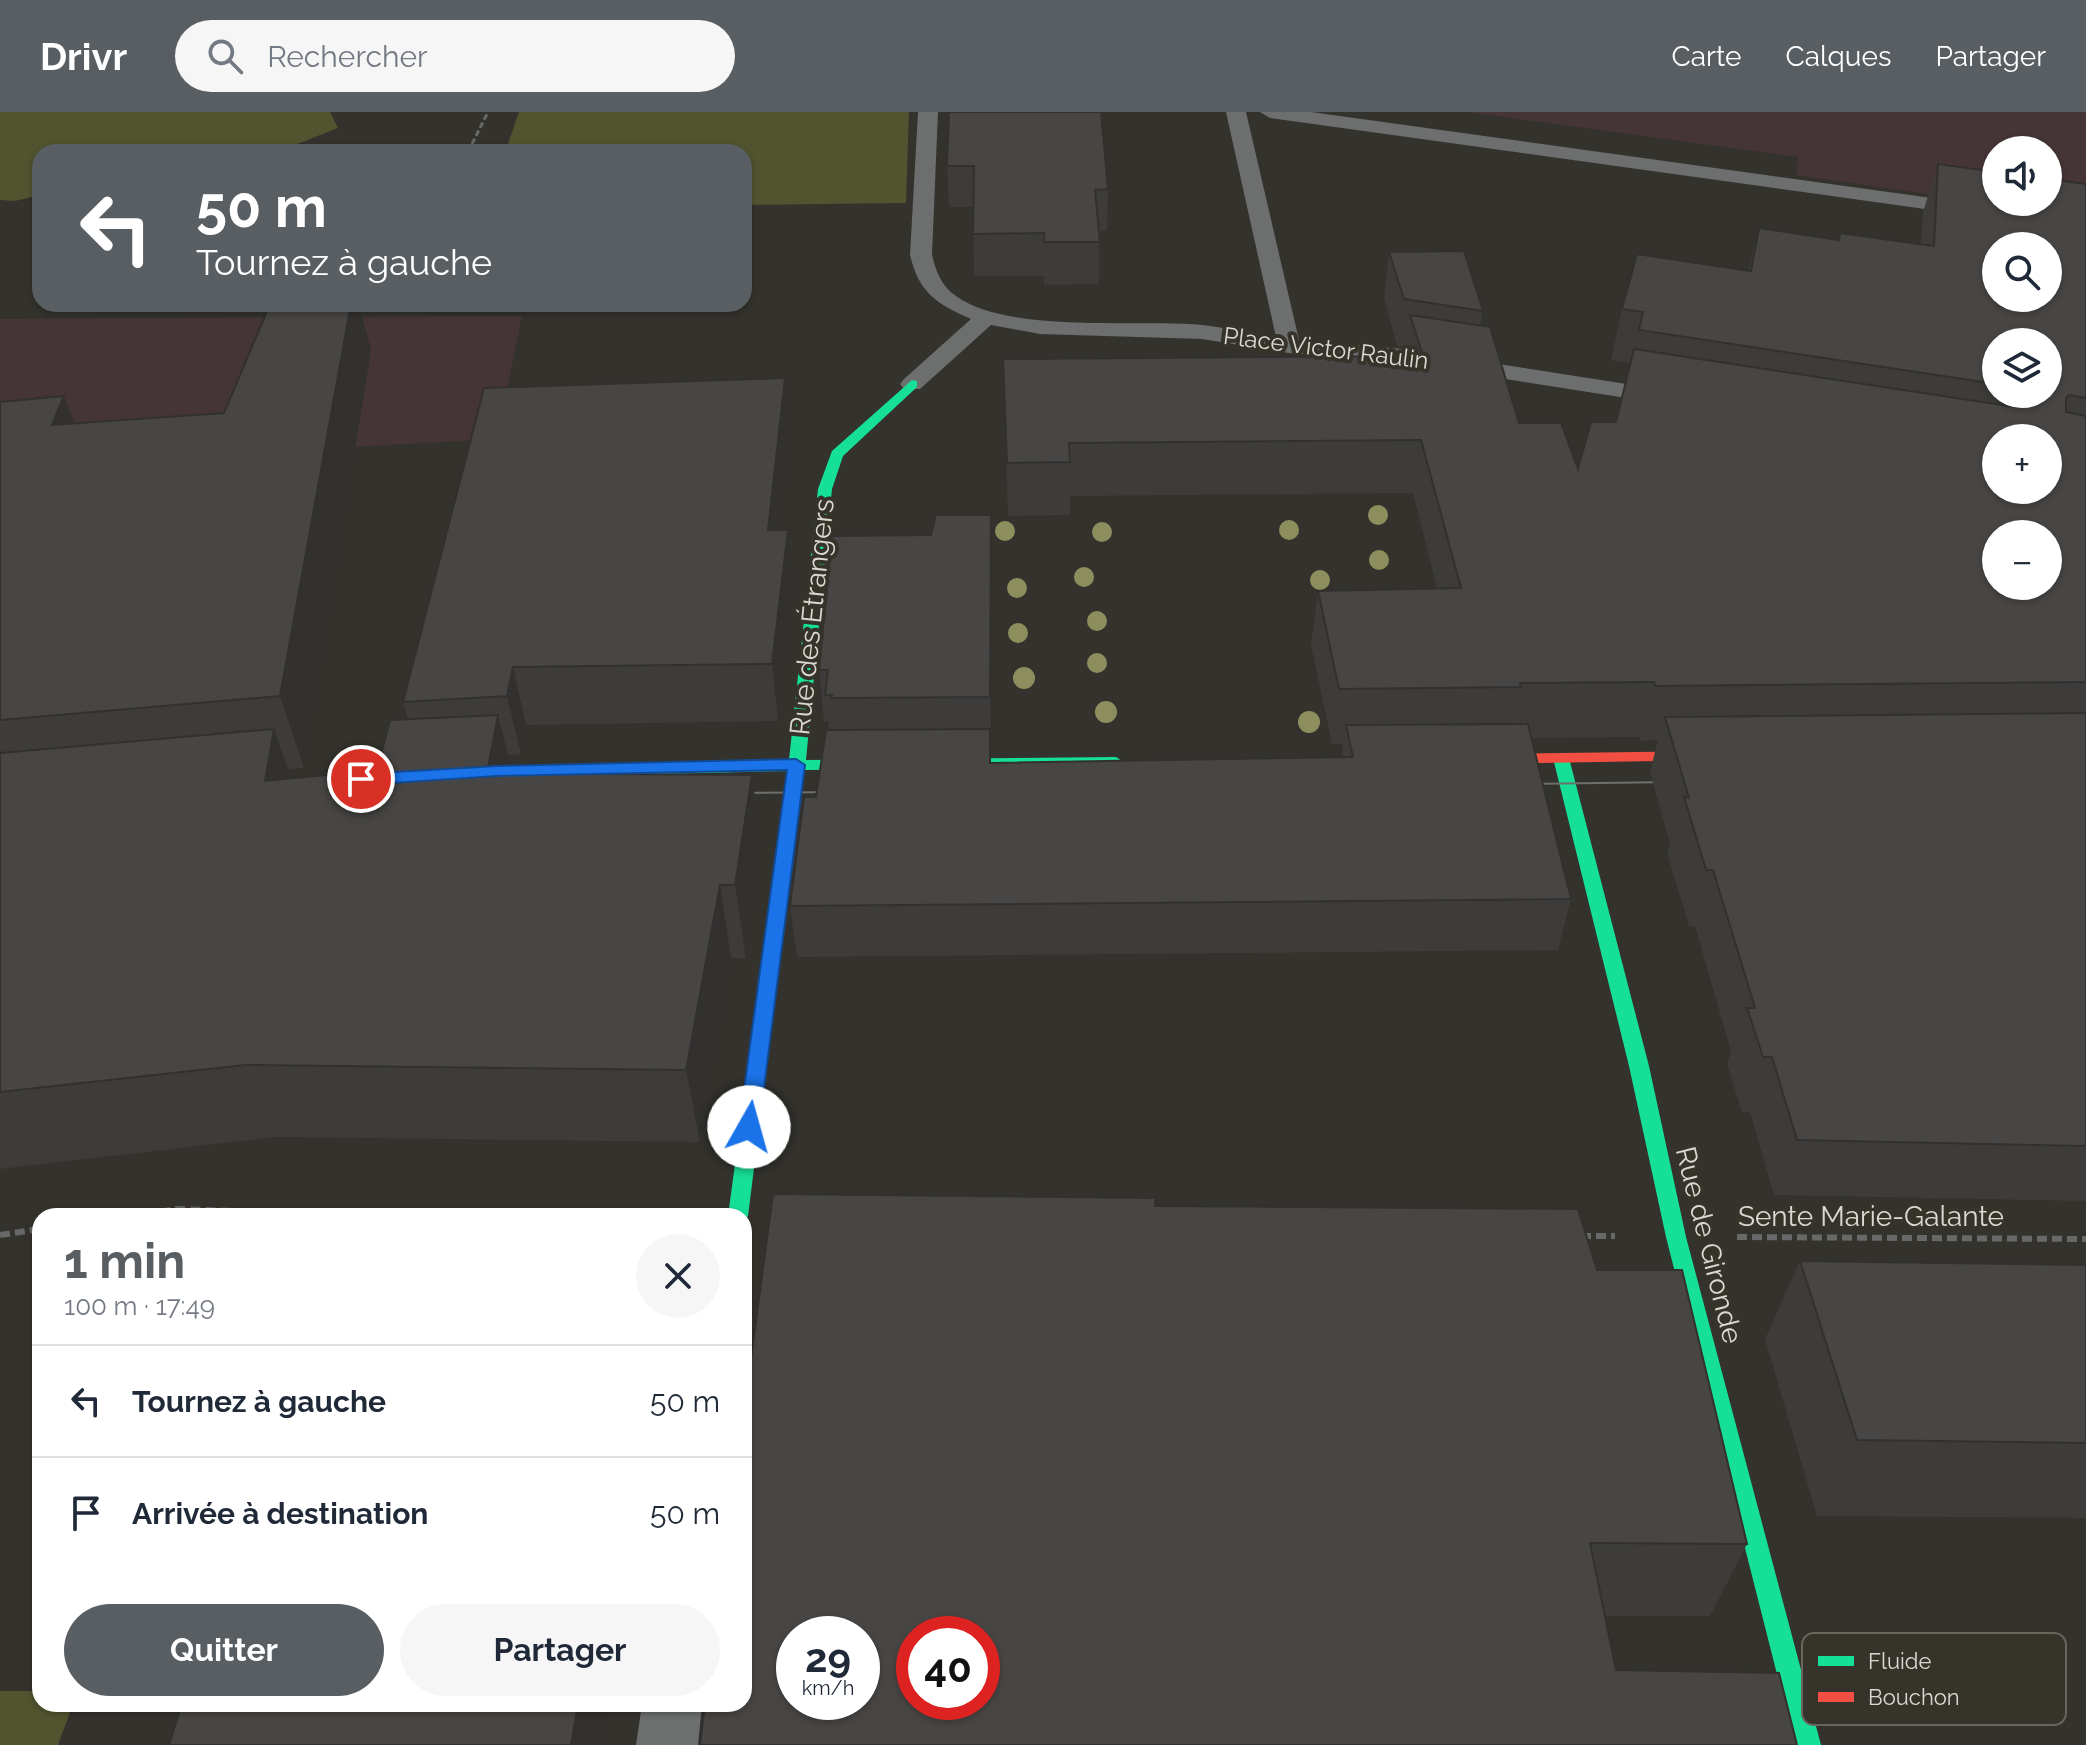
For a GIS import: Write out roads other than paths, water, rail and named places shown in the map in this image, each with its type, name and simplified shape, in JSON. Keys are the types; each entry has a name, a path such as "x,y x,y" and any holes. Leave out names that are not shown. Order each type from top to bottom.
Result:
{"street":[{"name":"Rue des Étrangers","path":"739,1208 796,765 825,489 837,454 912,384"},
{"path":"1455,759 1724,756"},
{"name":"Rue de Gironde","path":"1561,758 1639,1066 1676,1237 1802,1722"},
{"path":"436,775 796,765 1143,762"},
{"path":"667,1745 671,1712"},
{"name":"Rue de Gironde","path":"1803,1725 1808,1745"}],"lane":[{"name":"Place Victor Raulin","path":"928,112 921,255 926,277 948,301 986,317 1040,327 1202,332 1289,346 1403,356 1682,399"},
{"path":"1236,112 1289,346"},
{"path":"1270,112 1982,212"},
{"path":"912,384 986,317"}],"tram line":[{"path":"1522,784 1674,782"},
{"path":"734,793 838,792"}]}
